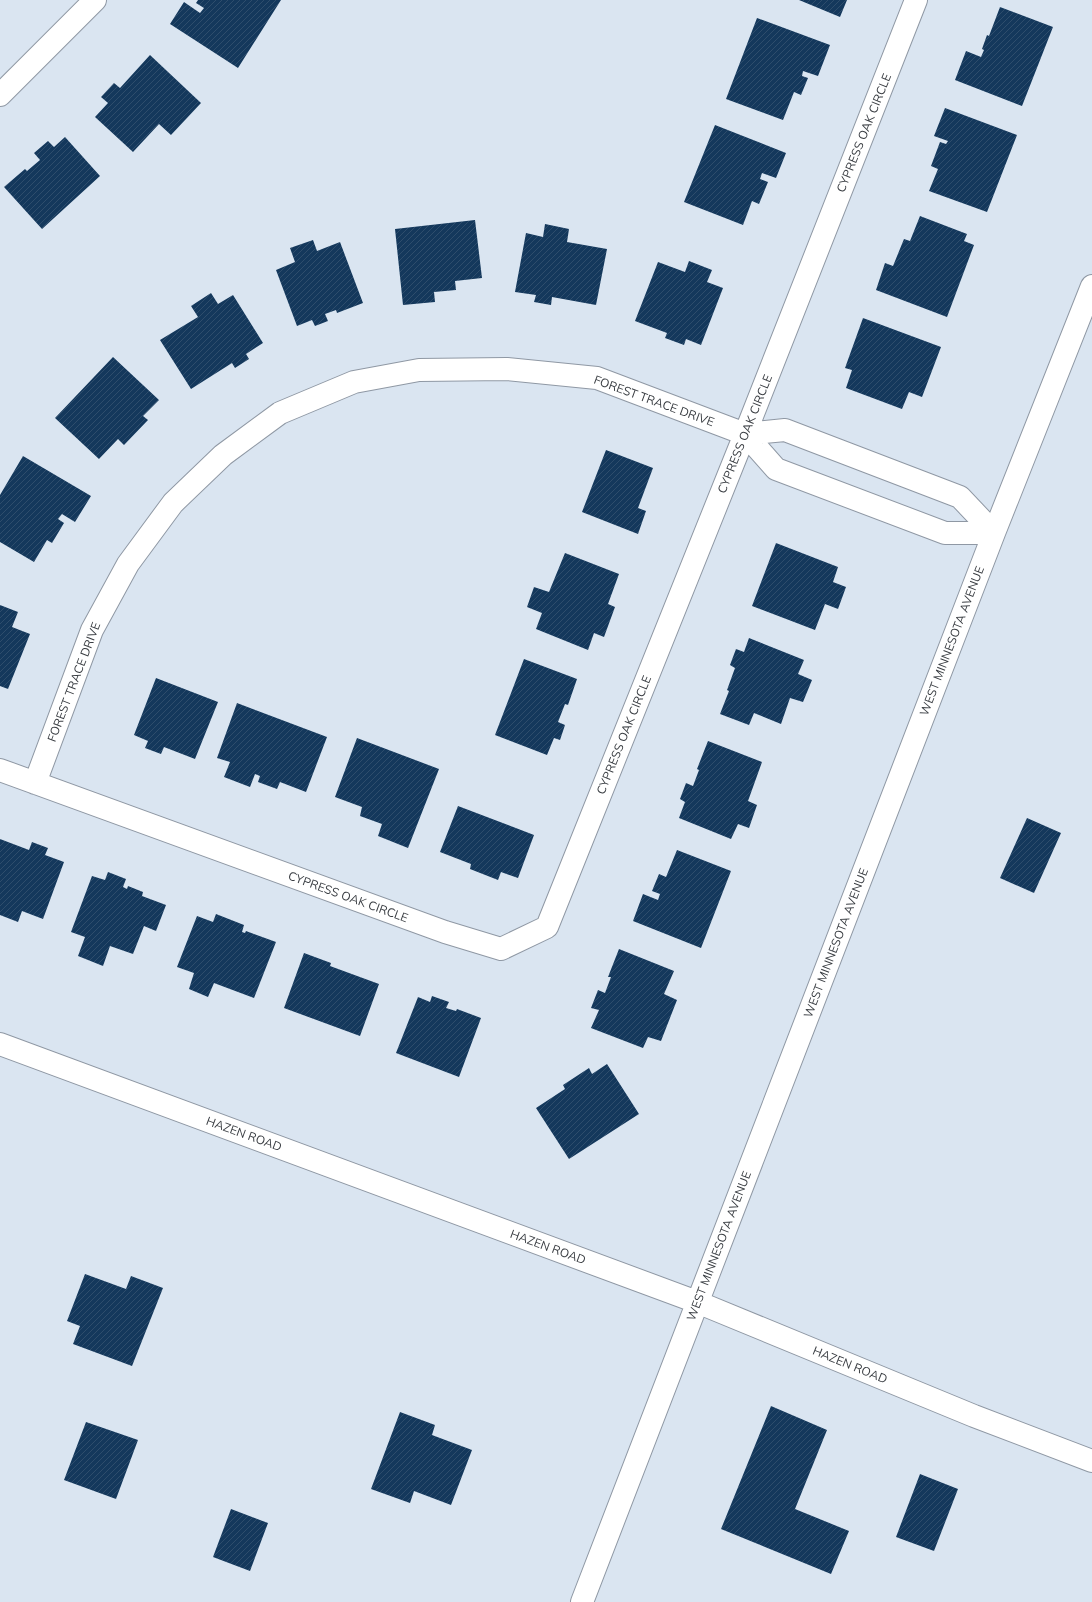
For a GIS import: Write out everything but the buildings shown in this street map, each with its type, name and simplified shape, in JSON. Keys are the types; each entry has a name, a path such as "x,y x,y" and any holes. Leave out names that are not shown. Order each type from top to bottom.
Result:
{"street":[{"path":"0,95 95,0"},
{"name":"CYPRESS OAK CIRCLE","path":"0,770 445,932 502,949 547,927 745,434 916,0"},
{"name":"WEST MINNESOTA AVENUE","path":"582,1602 994,533 1092,286"},
{"name":"FOREST TRACE DRIVE","path":"35,783 92,630 128,564 173,504 223,455 280,413 354,382 418,370 507,368 597,378 745,434 785,430 960,497 994,533"},
{"name":"FOREST TRACE DRIVE","path":"745,434 776,469 945,534 994,533"},
{"name":"HAZEN ROAD","path":"0,1044 697,1302 974,1416 1092,1460"}]}
